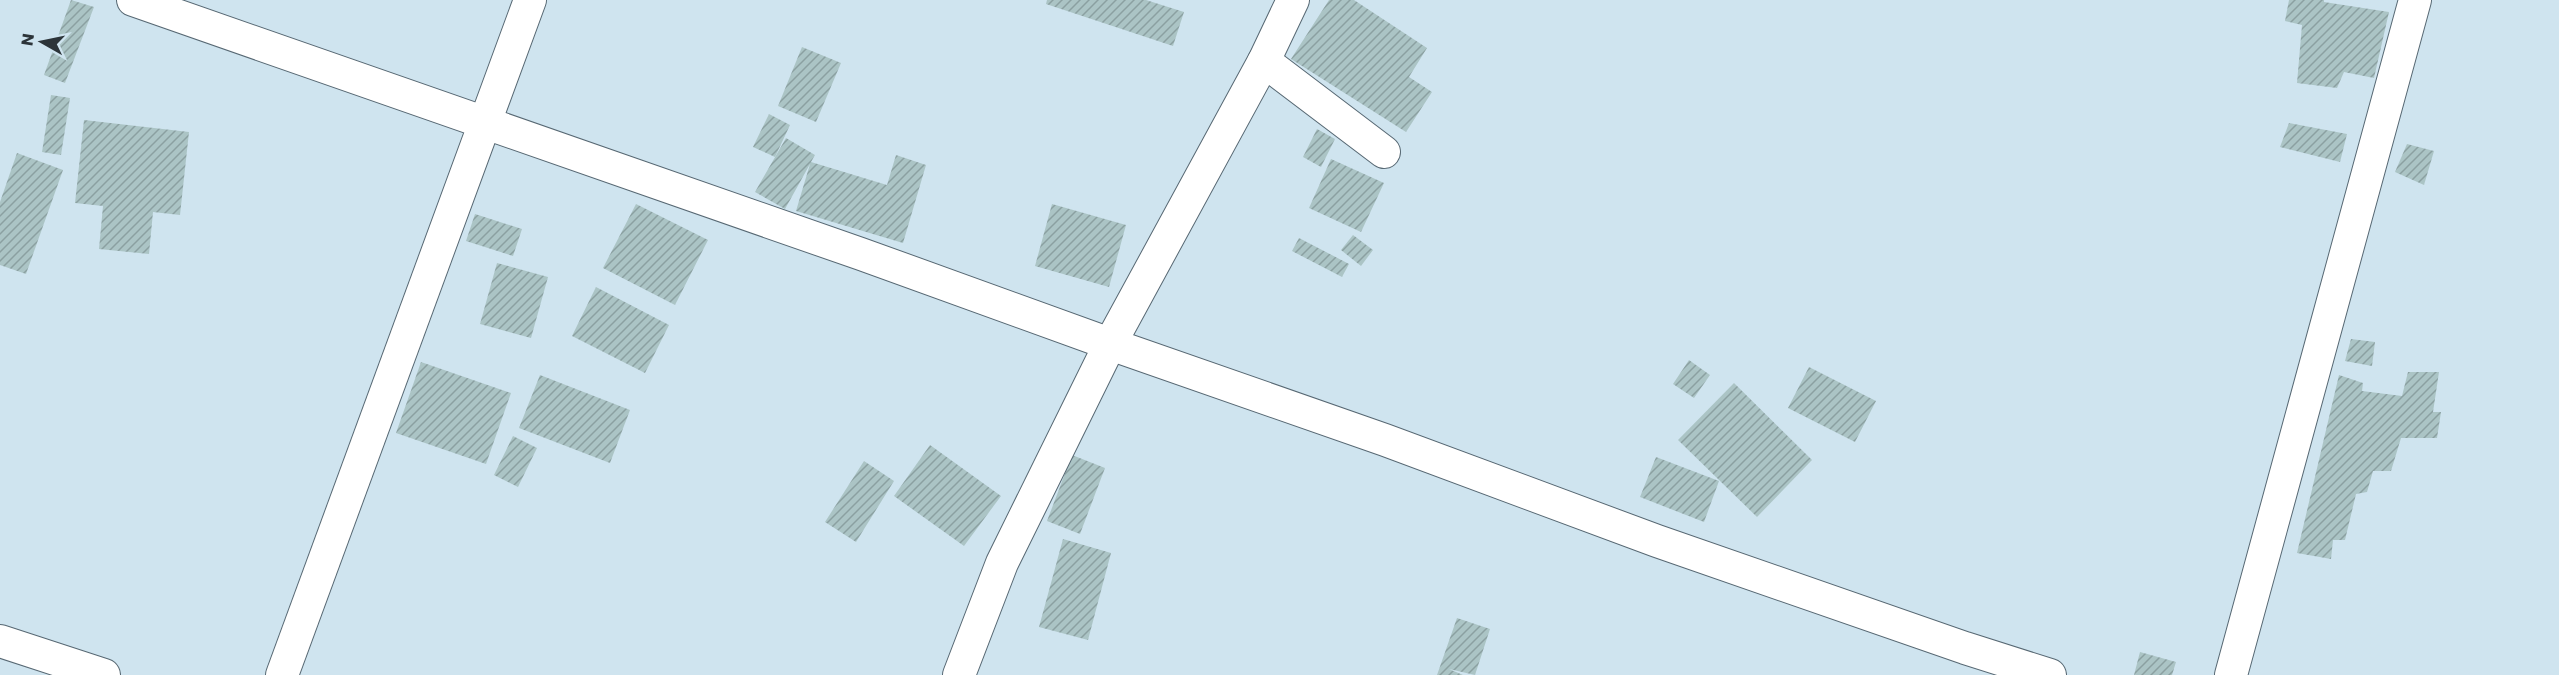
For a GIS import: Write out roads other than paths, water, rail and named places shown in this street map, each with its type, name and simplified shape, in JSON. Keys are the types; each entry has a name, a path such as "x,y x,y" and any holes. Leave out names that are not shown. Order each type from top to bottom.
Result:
{"street":[{"path":"133,0 1385,440 1657,541 2050,675"},
{"path":"282,675 530,0"},
{"path":"959,675 1002,563 1110,344 1264,61 1293,0"},
{"path":"2231,675 2415,0"},
{"path":"1264,61 1384,152"},
{"path":"0,641 104,675"}]}
